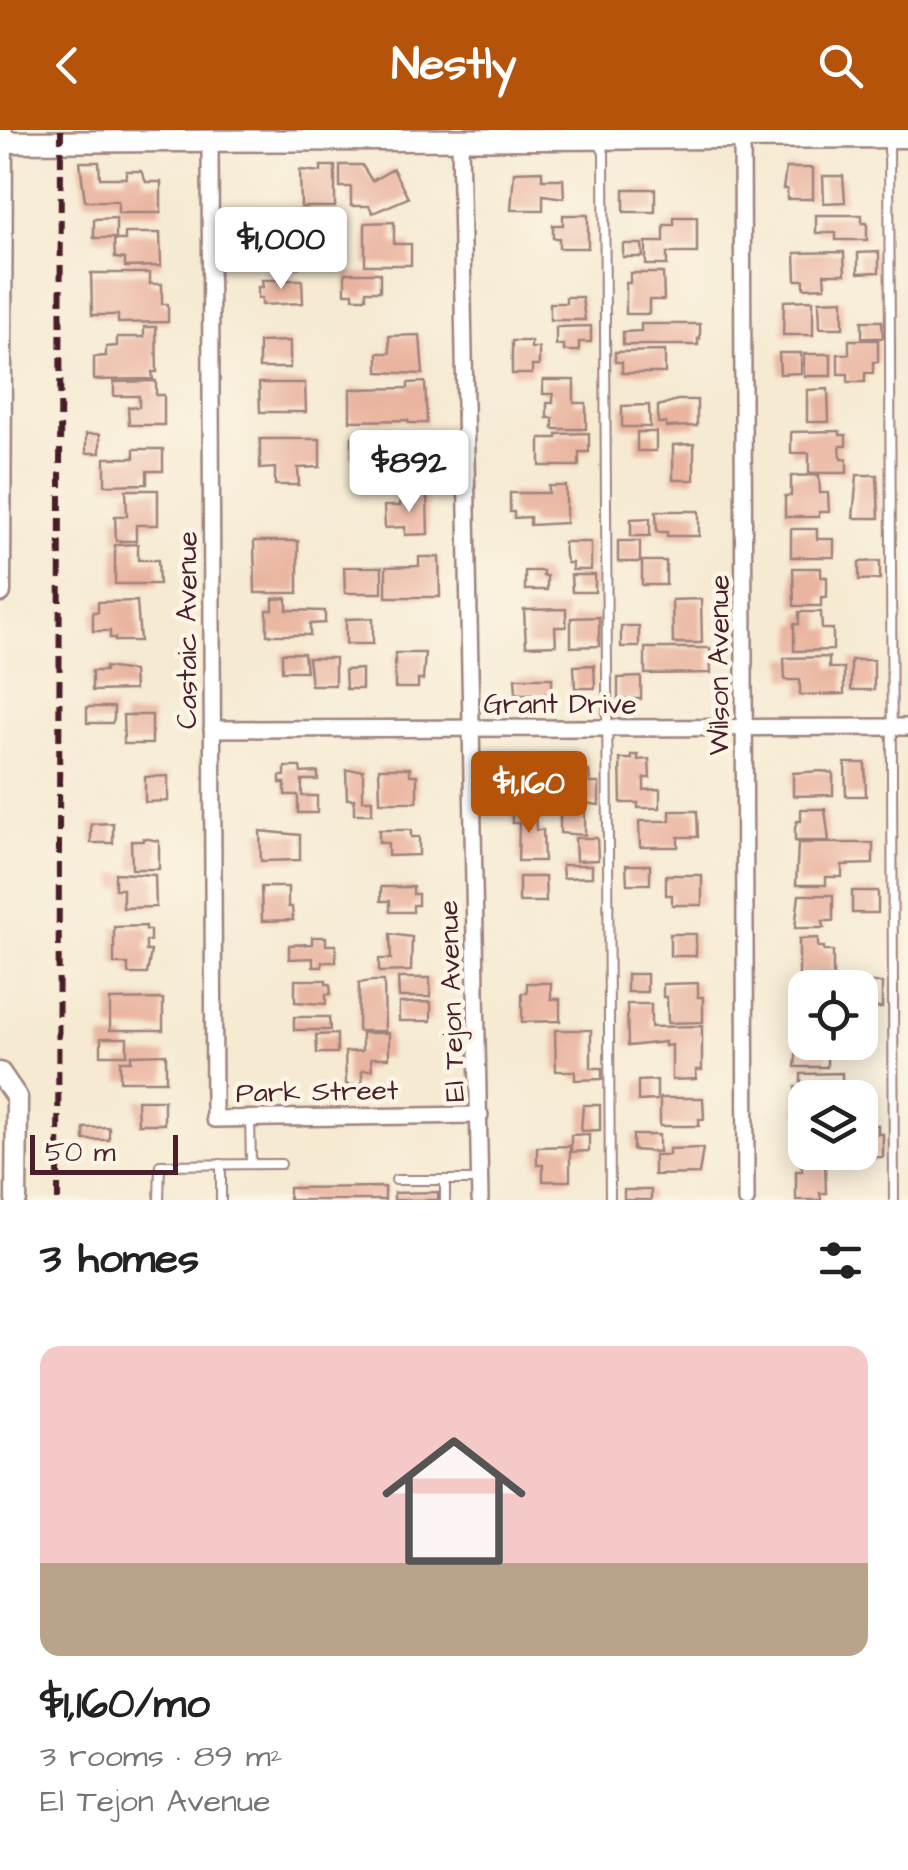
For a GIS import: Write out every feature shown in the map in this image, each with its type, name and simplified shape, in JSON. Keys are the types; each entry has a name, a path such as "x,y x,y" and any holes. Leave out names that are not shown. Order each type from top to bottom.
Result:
{"street":[{"path":"0,592 2,136 210,141 595,134 896,135"},
{"name":"Wilson Avenue","path":"742,134 746,1200"},
{"name":"El Tejon Avenue","path":"451,137 480,1200"},
{"name":"Castaic Avenue","path":"210,141 214,1118"},
{"name":"Grant Drive","path":"212,729 899,728"},
{"path":"0,1073 17,1098 16,1200"},
{"name":"Park Street","path":"214,1118 480,1115"}],"lane":[{"path":"595,134 604,153 610,1200"},
{"path":"894,1200 899,728 896,135"},
{"path":"250,1118 251,1164"},
{"path":"160,1200 160,1164 281,1164"},
{"path":"220,1164 221,1200"},
{"path":"396,1180 480,1180"},
{"path":"445,1180 445,1200"}],"building":[{"path":"80,162 99,162 100,178 126,178 126,171 141,171 146,182 161,182 161,213 118,213 118,201 85,201"},
{"path":"340,165 362,165 372,181 393,169 408,198 373,213 369,206 351,206 351,187 340,187"},
{"path":"321,166 335,166 335,207 301,207 300,170 321,172"},
{"path":"786,168 813,168 813,199 787,199 787,189 783,189"},
{"path":"542,171 542,179 563,179 564,198 543,195 543,210 511,210 514,172"},
{"path":"823,176 843,176 845,202 824,203"},
{"path":"624,189 655,189 655,212 624,212"},
{"path":"563,215 588,215 588,248 559,248 559,238 553,238 553,225 563,225"},
{"path":"816,215 862,215 862,223 867,223 867,240 836,240 836,233 816,233"},
{"path":"674,217 697,217 697,253 667,253 667,265 646,265 646,242 664,242 664,225 674,225"},
{"path":"116,218 116,238 94,238 94,219"},
{"path":"394,222 394,244 411,244 411,265 365,265 365,223"},
{"path":"271,224 310,224 310,241 298,241 299,267 276,268 275,250 267,250"},
{"path":"125,233 160,233 161,266 125,267 125,259 115,258 114,240 125,240"},
{"path":"623,244 642,244 643,257 623,257"},
{"path":"844,252 845,274 824,274 825,287 804,288 804,280 796,280 795,253"},
{"path":"879,252 879,272 858,273 858,253"},
{"path":"91,273 150,273 150,284 162,284 162,304 168,304 168,322 118,323 118,315 92,315"},
{"path":"345,273 380,273 380,291 366,291 366,298 353,298 353,293 345,293"},
{"path":"630,273 663,273 664,300 649,300 649,314 626,314 626,283 630,283"},
{"path":"262,280 302,280 303,303 262,305 258,287 263,287"},
{"path":"566,297 582,297 585,320 550,320 550,303 566,303"},
{"path":"813,300 813,335 783,335 784,301"},
{"path":"843,300 843,328 820,328 819,301"},
{"path":"862,321 882,321 883,338 862,338"},
{"path":"641,324 700,324 700,339 698,345 623,345 623,332 641,331"},
{"path":"591,326 591,342 579,342 579,351 564,351 564,345 556,345 556,327"},
{"path":"144,327 156,327 157,372 152,372 153,379 94,380 94,357 106,356 106,347 117,346 117,337 144,337"},
{"path":"420,335 423,374 378,372 378,353 390,353 389,336"},
{"path":"849,340 878,340 878,362 873,362 873,373 865,373 865,382 848,382 848,374 838,374 838,354 849,354"},
{"path":"290,341 290,368 259,368 259,342"},
{"path":"512,341 531,341 531,348 539,348 539,366 532,366 532,374 512,374"},
{"path":"665,351 665,373 622,373 622,362 615,362 615,352"},
{"path":"779,353 801,353 801,373 780,374"},
{"path":"804,354 831,354 831,376 804,376"},
{"path":"543,380 574,380 574,403 586,403 586,429 553,429 553,418 547,418 547,403 553,403 553,394 543,394"},
{"path":"156,381 156,395 164,395 164,425 129,425 128,407 139,407 139,396 114,396 114,382"},
{"path":"425,382 427,423 350,421 350,389 408,388 408,383"},
{"path":"259,383 305,383 306,412 260,412"},
{"path":"828,389 829,422 807,422 807,390"},
{"path":"677,400 697,400 697,426 666,427 666,423 658,423 658,406"},
{"path":"649,405 650,427 622,427 622,406"},
{"path":"840,431 840,435 846,435 846,446 840,446 841,459 847,459 847,473 809,473 809,453 791,453 791,432"},
{"path":"637,432 656,432 656,451 637,451"},
{"path":"403,433 403,455 387,455 387,461 352,458 352,437"},
{"path":"589,433 589,452 579,452 579,466 540,466 540,438"},
{"path":"86,434 100,434 100,453 86,453"},
{"path":"260,439 320,439 320,467 298,468 299,485 275,485 275,468 260,469"},
{"path":"694,444 694,480 673,480 673,445"},
{"path":"134,449 163,449 163,471 147,471 147,484 105,485 105,458 134,458"},
{"path":"819,475 820,493 828,493 829,512 819,512 819,517 785,517 785,496 791,496 791,476"},
{"path":"857,475 877,475 879,518 853,518"},
{"path":"549,486 566,486 566,523 530,525 530,517 514,518 514,512 510,512 510,493 549,493"},
{"path":"126,490 158,490 158,525 136,525 136,541 116,541 115,516 127,516"},
{"path":"400,496 427,496 428,534 405,535 405,527 385,528 384,506 400,506"},
{"path":"656,511 699,511 699,536 667,536 667,532 657,532"},
{"path":"650,518 650,536 631,536 631,519"},
{"path":"791,529 817,529 817,539 834,539 834,557 791,557"},
{"path":"254,541 298,541 298,593 255,593"},
{"path":"618,541 640,541 640,562 618,562"},
{"path":"564,542 591,542 591,570 572,570"},
{"path":"138,544 138,560 158,560 159,584 115,584 115,545"},
{"path":"419,557 439,557 440,597 386,597 386,567 419,566"},
{"path":"642,561 666,561 666,585 642,585"},
{"path":"880,561 880,579 859,580 859,562"},
{"path":"344,567 382,567 382,593 345,593"},
{"path":"793,568 821,568 821,577 827,577 827,597 821,597 821,606 794,606"},
{"path":"525,571 543,571 547,590 525,590"},
{"path":"571,575 595,575 595,592 572,592"},
{"path":"287,598 287,610 325,611 325,623 310,624 310,635 267,635 267,610 273,610 273,599"},
{"path":"701,599 702,643 673,643 672,600"},
{"path":"137,601 140,641 115,641 110,638 110,631 93,631 93,612 98,612 98,602"},
{"path":"566,609 566,627 555,627 556,645 526,646 524,610"},
{"path":"799,612 821,612 822,629 833,629 833,650 794,651 794,624 799,624"},
{"path":"599,617 599,646 571,647 571,618"},
{"path":"373,618 373,644 346,644 346,619"},
{"path":"621,626 639,626 639,647 621,647"},
{"path":"645,648 710,648 711,673 645,674"},
{"path":"282,653 304,653 306,671 282,671"},
{"path":"395,653 425,653 423,680 418,680 418,688 395,688"},
{"path":"829,657 829,668 844,668 844,694 800,695 800,680 785,680 784,658"},
{"path":"308,658 335,658 335,685 311,685"},
{"path":"851,660 874,660 874,690 851,690"},
{"path":"594,665 595,688 575,688 574,666"},
{"path":"105,667 133,671 134,690 92,691 92,671 105,671"},
{"path":"362,669 362,689 346,689 345,670"},
{"path":"641,677 641,699 618,699 618,678"},
{"path":"515,678 552,678 552,694 516,694"},
{"path":"87,707 114,707 112,723 87,723"},
{"path":"123,715 152,715 152,744 124,744"},
{"path":"631,755 638,755 638,760 649,759 650,778 644,778 644,790 660,789 660,808 621,803 620,759 632,759"},
{"path":"845,763 865,763 866,796 846,796"},
{"path":"285,767 300,767 301,773 318,772 318,780 302,780 302,796 317,796 317,813 298,813 298,795 285,795 285,783 280,783 280,776 285,776"},
{"path":"379,768 410,768 410,775 417,775 417,802 380,802"},
{"path":"346,770 363,770 363,800 372,800 372,814 354,814 354,799 347,799"},
{"path":"556,770 557,807 545,807 545,801 516,801 516,792 510,792 515,771"},
{"path":"568,771 589,771 590,783 599,783 599,805 569,801"},
{"path":"793,773 833,773 833,795 793,796"},
{"path":"168,776 168,801 145,802 145,777"},
{"path":"585,809 585,835 560,833 560,810"},
{"path":"801,809 825,809 829,841 795,841"},
{"path":"512,810 535,810 536,830 543,830 544,861 518,861 519,823 512,823"},
{"path":"670,811 697,811 698,837 678,837 678,847 640,847 639,821 670,821"},
{"path":"113,823 113,843 91,843 91,824"},
{"path":"379,830 411,830 411,837 419,837 419,855 388,856 388,843 379,843"},
{"path":"260,831 300,835 300,860 261,861"},
{"path":"575,838 597,838 598,860 576,861"},
{"path":"131,841 159,841 159,869 132,869"},
{"path":"798,843 873,843 873,864 842,865 842,877 826,877 826,885 796,885"},
{"path":"562,865 592,865 592,877 563,878"},
{"path":"626,865 650,865 650,884 627,884"},
{"path":"115,873 155,875 156,907 123,908 123,889 115,889"},
{"path":"666,875 702,875 702,905 672,905 672,895 666,895"},
{"path":"519,877 545,877 546,902 519,902"},
{"path":"261,887 288,887 293,920 262,921"},
{"path":"381,887 413,887 418,905 413,905 413,912 390,912 390,901 381,901"},
{"path":"852,891 878,891 878,913 852,913"},
{"path":"799,895 833,895 833,921 823,921 824,928 795,928"},
{"path":"146,926 150,941 146,941 146,951 151,951 147,974 128,974 128,964 114,964 114,927"},
{"path":"390,934 412,937 411,971 379,972 379,959 391,959"},
{"path":"670,934 696,934 696,956 670,956"},
{"path":"312,937 326,937 326,945 336,945 336,962 313,967 313,958 289,959 289,945 312,944"},
{"path":"818,938 818,947 833,951 833,970 799,970 799,939"},
{"path":"627,974 647,974 647,992 627,992"},
{"path":"398,978 430,978 430,997 399,997"},
{"path":"295,980 326,980 331,994 326,994 326,1004 295,1002"},
{"path":"384,981 385,1031 358,1031 359,983"},
{"path":"527,983 551,983 551,999 560,999 560,1021 522,1022 522,993 527,993"},
{"path":"698,983 698,997 703,997 703,1022 668,1023 663,984"},
{"path":"878,983 882,983 882,1008 878,1008"},
{"path":"163,999 163,1030 110,1030 110,1000"},
{"path":"431,1002 431,1021 399,1021 399,1003"},
{"path":"627,1004 651,1004 651,1027 702,1026 702,1070 696,1070 696,1079 672,1080 672,1045 665,1046 665,1042 628,1046"},
{"path":"294,1017 329,1017 330,1030 294,1030"},
{"path":"555,1030 591,1030 591,1068 602,1068 602,1079 575,1080 575,1071 556,1071"},
{"path":"362,1033 389,1033 389,1058 371,1058 372,1070 362,1070 362,1085 346,1085 345,1052 362,1051"},
{"path":"337,1034 337,1053 317,1053 316,1035"},
{"path":"101,1038 127,1038 127,1055 101,1055"},
{"path":"166,1054 166,1081 120,1081 120,1061 131,1061 131,1055"},
{"path":"796,1060 827,1060 827,1067 795,1067"},
{"path":"842,1073 842,1080 801,1080 801,1074"},
{"path":"657,1080 657,1100 638,1101 638,1081"},
{"path":"660,1098 703,1098 704,1119 699,1119 699,1126 660,1126"},
{"path":"137,1100 164,1100 164,1124 138,1124"},
{"path":"583,1105 600,1105 600,1130 581,1131"},
{"path":"109,1127 109,1140 84,1140 84,1128"},
{"path":"589,1134 589,1151 571,1152 571,1135"},
{"path":"878,1134 883,1134 883,1157 878,1157"},
{"path":"633,1135 659,1135 659,1152 633,1150"},
{"path":"570,1146 570,1181 543,1181 543,1165 537,1165 537,1147"},
{"path":"703,1148 699,1174 654,1175 654,1155 669,1155 669,1149"},
{"path":"825,1170 826,1193 820,1193 821,1200 796,1200 796,1171"},
{"path":"385,1187 385,1200 289,1200 289,1188"},
{"path":"624,1190 651,1190 651,1200 624,1200"},
{"path":"438,1192 438,1200 394,1200 394,1193"}],"railway":[{"path":"58,1200 61,130"}]}
